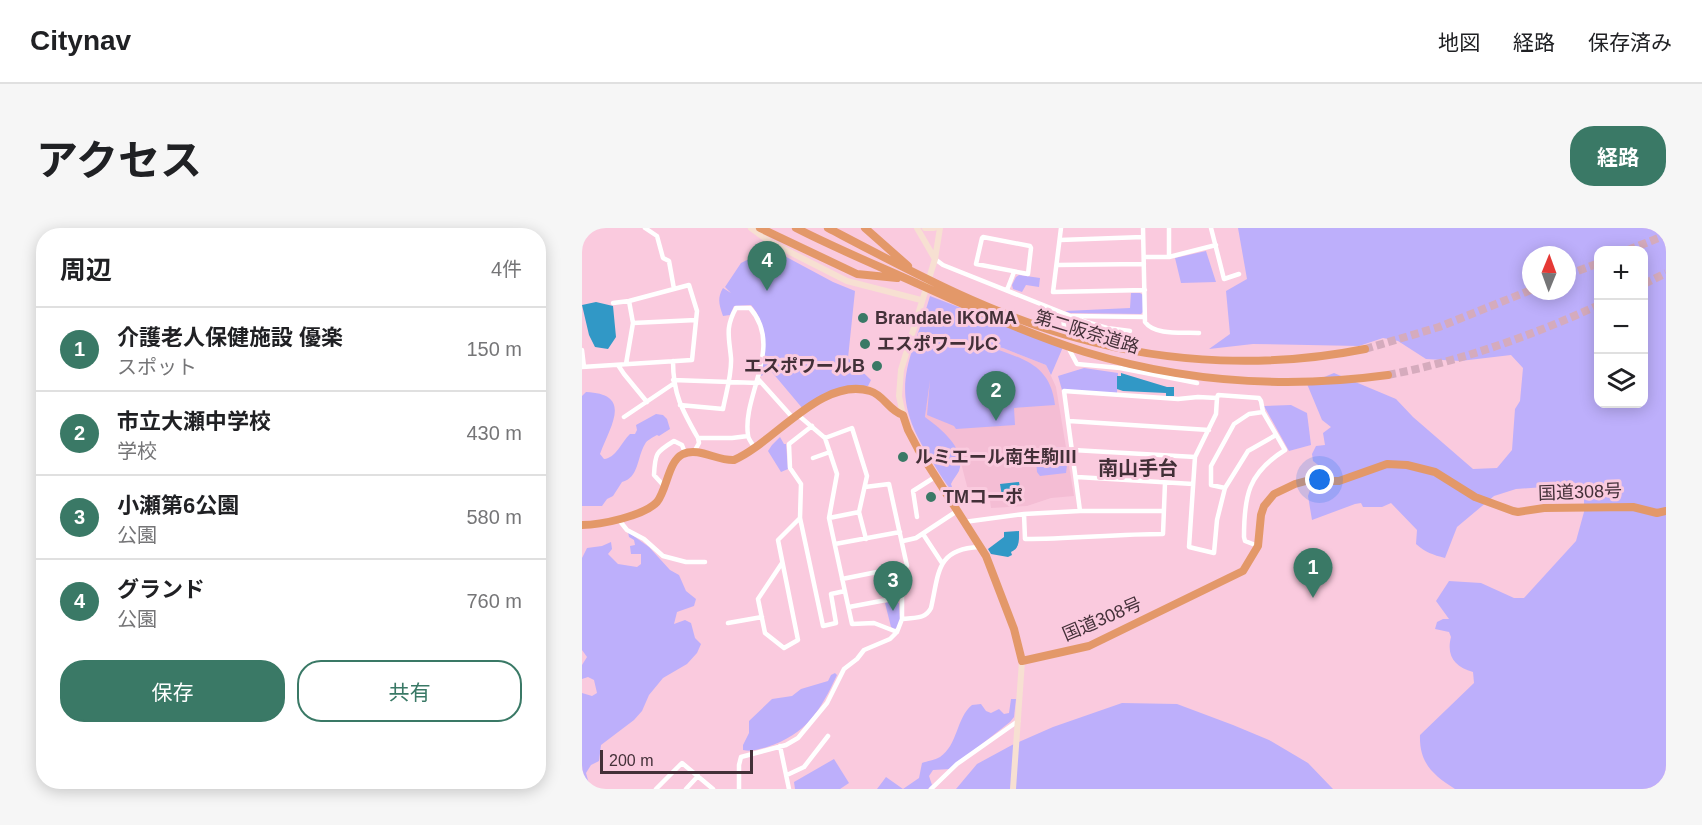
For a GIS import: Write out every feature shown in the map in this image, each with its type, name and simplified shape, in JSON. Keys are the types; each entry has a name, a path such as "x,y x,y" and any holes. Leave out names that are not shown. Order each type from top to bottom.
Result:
{"highway":[{"path":"760,228 856,274 907,279"},
{"name":"第二阪奈道路","path":"796,228 838,250 907,279 916,279"},
{"name":"第二阪奈道路","path":"828,228 916,279 1032,333 1084,352 1168,372 1218,380 1323,382 1388,375"},
{"path":"865,228 916,279"},
{"name":"第二阪奈道路","path":"936,288 1077,338 1147,354 1260,361 1308,358 1365,349"},
{"path":"582,525 619,520 654,505 660,497 676,460 689,453 730,460 738,458 827,397 859,388 879,395 903,415 913,440 981,547 994,574 1014,629 1022,661"},
{"name":"国道308号","path":"1022,661 1089,646 1243,571 1258,546 1261,516 1270,498 1279,491 1306,481 1344,480 1380,466 1407,465 1431,471 1475,497 1518,512 1544,508 1633,507 1657,513 1666,511"}],"street":[{"path":"645,228 657,236 663,258 669,261 674,289"},
{"path":"751,228 770,242 847,281 921,300"},
{"path":"917,228 935,259 943,265 1063,314 1107,328 1130,331"},
{"path":"925,228 934,228"},
{"path":"903,415 900,396 901,370 935,259 940,228"},
{"path":"1061,228 1053,292 1145,290"},
{"path":"1143,228 1145,317 1148,326 1154,329 1199,333"},
{"path":"1169,257 1169,229 1176,228"},
{"path":"1211,228 1224,279 1239,274"},
{"path":"1060,240 1143,237"},
{"path":"982,238 1032,248 1028,274 1014,272 976,264 982,238"},
{"path":"1144,257 1169,257 1216,245"},
{"path":"1056,265 1144,264"},
{"path":"1007,290 1014,272"},
{"path":"582,350 583,367 692,360 697,311 689,285 613,303"},
{"path":"626,364 633,323 629,301"},
{"path":"680,405 723,409 731,358 728,347 728,325 736,308 752,309 762,329 762,357 749,414 748,436 754,447"},
{"path":"1063,314 1064,327"},
{"path":"1069,316 1145,317"},
{"path":"633,323 696,320"},
{"path":"1069,349 1077,364 1120,368 1197,383"},
{"path":"664,486 654,475 655,456 658,451 674,441 682,445 689,453 699,443 680,405 673,382 673,362"},
{"path":"618,365 647,402"},
{"path":"624,417 673,382 758,381 796,417 812,426 825,438 837,478 830,518 852,624 874,623 897,632"},
{"path":"1080,511 1064,392 1178,399 1217,398 1218,395 1259,398 1263,412 1285,450 1269,460 1259,471 1247,494 1244,537 1245,541 1258,546"},
{"path":"1217,398 1216,414 1195,457 1189,547 1214,553 1217,520 1225,488 1248,451 1276,435"},
{"path":"1225,488 1211,485 1211,466 1234,424 1249,414 1263,412"},
{"path":"1069,421 1209,430"},
{"path":"812,426 789,444 790,468 801,484 800,518 823,626 836,623 831,594 845,591"},
{"path":"825,438 852,428 866,471 859,512 866,539"},
{"path":"698,438 748,436"},
{"path":"1072,450 1195,457"},
{"path":"813,458 830,452"},
{"path":"916,517 913,492 935,477"},
{"path":"1077,477 1193,484"},
{"path":"842,579 907,566 889,483 865,487"},
{"path":"1024,514 1025,540 1162,534 1166,483"},
{"path":"903,541 916,538 957,511"},
{"path":"964,522 1024,514 1164,511"},
{"path":"830,518 859,512"},
{"path":"782,563 758,598 765,633 784,648 798,640 778,540 800,518"},
{"path":"619,520 627,530 644,539 663,556 686,562 705,562"},
{"path":"835,544 900,532"},
{"path":"923,534 942,563"},
{"path":"902,619 928,615 932,608 942,563 956,550 981,547"},
{"path":"739,789 741,757 780,746 798,738 827,703 844,669 864,650 890,639 897,632 902,619 902,597 896,568"},
{"path":"849,607 902,597"},
{"path":"729,623 762,617"},
{"path":"1013,789 1022,661"},
{"path":"931,789 957,764 1018,721"},
{"path":"787,775 804,767 828,736"},
{"path":"780,746 789,789"},
{"path":"656,789 682,763 713,789"},
{"path":"686,789 698,776"}],"shaded area":[{"path":"1238,228 1666,228 1666,789 1455,789 1434,773 1422,753 1420,735 1474,683 1473,672 1461,667 1453,660 1449,632 1435,629 1437,622 1449,619 1436,601 1449,581 1481,583 1514,598 1524,598 1576,541 1584,512 1584,495 1572,485 1516,489 1494,496 1457,527 1445,558 1429,553 1416,544 1417,530 1391,503 1382,507 1363,507 1361,503 1355,504 1312,520 1308,496 1311,487 1335,483 1318,476 1322,468 1313,461 1312,454 1316,446 1325,445 1323,433 1331,427 1322,420 1307,384 1334,373 1396,399 1413,417 1473,469 1497,468 1512,450 1515,409 1520,401 1523,368 1511,355 1460,361 1426,359 1398,341 1383,338 1359,346 1253,344 1209,349 1230,334 1226,291 1247,279"},
{"path":"764,245 833,282 855,291 848,358 871,380 868,386 860,386 803,409 771,371 761,376 765,339 757,313 751,305 734,306 730,315 723,316 719,298 723,288 731,293 725,287 741,263 759,254"},
{"path":"1206,251 1216,282 1181,283 1175,258"},
{"path":"1019,275 1040,278 1039,287 1026,285 1022,292 1013,289 1012,285"},
{"path":"1131,293 1143,295 1141,314 1070,313 1065,311 1130,308"},
{"path":"930,296 1063,347 1051,375 1046,365 1003,348 983,344 1030,363 1046,378 1052,390 1055,405 1014,408 1015,425 956,429 954,426 927,415 930,380 925,417 951,440 959,455 959,471 951,484 954,493 940,475 915,432 905,393 910,358"},
{"path":"949,336 1003,348 1046,365 1056,387 1074,496 1051,498 1027,506 991,508 989,493 969,494 961,463 942,463 925,418 933,366"},
{"path":"1084,368 1118,373 1117,393 1062,390 1058,376"},
{"path":"586,392 610,398 614,405 613,422 600,454 604,459 612,456 630,434 635,434 636,425 656,414 663,415 667,419 670,429 646,443 635,472 628,480 622,482 613,496 607,499 602,506 582,506 582,396"},
{"path":"1291,405 1307,413 1311,445 1289,451 1264,406"},
{"path":"780,437 786,444 788,469 781,472 768,451"},
{"path":"1064,447 1066,473 1040,476 1037,472 1035,449"},
{"path":"628,532 649,547 670,570 679,575 686,591 696,599 694,606 677,612 674,624 685,620 691,623 695,638 701,644 697,653 687,664 663,678 649,695 642,711 634,720 601,745 599,761 591,765 586,773 593,789 582,789 582,693 592,696 597,693 594,680 588,677 582,679 582,665 587,657 582,650 582,558 587,548 611,542 612,549 608,554 618,564 637,567 641,564 641,554 631,554 630,546 635,545"},
{"path":"895,600 899,603 900,620 897,628 894,629 891,627 885,603"},
{"path":"835,673 837,675 825,700 811,720 802,728 781,742 767,747 743,750 749,733 749,721 772,699 792,696 801,689 828,681"},
{"path":"1011,699 1016,699 1014,717 1010,722 950,769 933,770 929,776 932,785 928,789 903,789 919,778 922,763 938,758 946,752 963,717 972,705 981,704 986,711 991,713 999,709 1004,714 1009,713"},
{"path":"1122,703 1177,704 1233,725 1269,740 1308,763 1333,789 956,789 977,764 1012,745 1053,727"},
{"path":"834,759 849,783 840,789 795,789 794,782"},
{"path":"886,777 903,789 877,789"}],"water":[{"path":"596,302 613,306 616,337 608,349 595,347 589,335 582,305"},
{"path":"1121,373 1174,387 1174,396 1166,396 1166,393 1117,389 1117,376 1121,376"},
{"path":"1019,482 1021,494 1002,496 1000,484"},
{"path":"1019,531 1018,543 1011,552 1012,555 1008,557 991,554 988,549 1004,537 1004,532"}],"tunnel":[{"path":"1638,246 1666,235"},
{"path":"1576,272 1594,265"},
{"path":"1648,282 1666,273"},
{"path":"1365,349 1439,327 1522,294"},
{"path":"1388,375 1442,363 1495,346 1594,307"}],"place":[{"name":"グランド","path":"767,291"},
{"name":"Brandale IKOMA","path":"863,318"},
{"name":"エスポワールC","path":"865,344"},
{"name":"エスポワールB","path":"877,366"},
{"name":"市立大瀬中学校","path":"996,421"},
{"name":"ルミエール南生駒Ⅲ","path":"903,457"},
{"name":"TMコーポ","path":"931,497"},
{"name":"介護老人保健施設 優楽","path":"1313,598"},
{"name":"小瀬第6公園","path":"893,611"}],"district":[{"name":"南山手台","path":"1138,468"}]}
